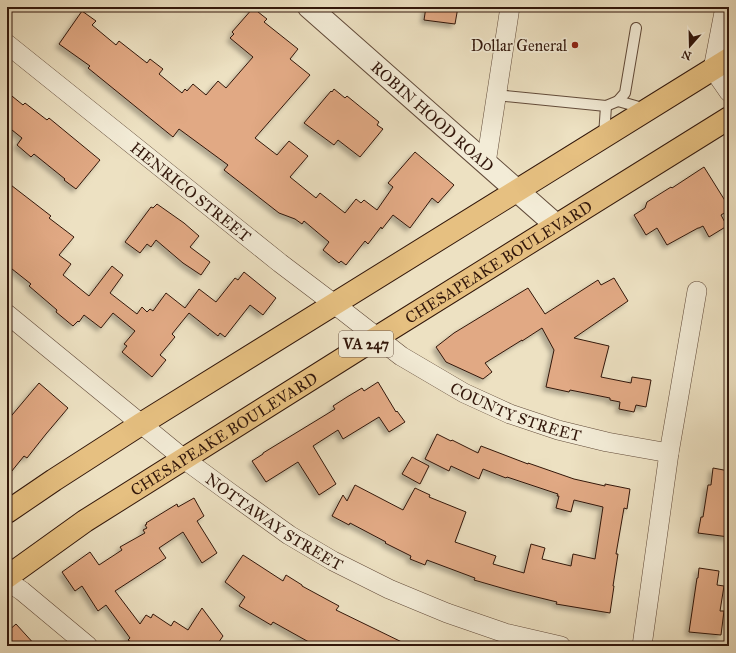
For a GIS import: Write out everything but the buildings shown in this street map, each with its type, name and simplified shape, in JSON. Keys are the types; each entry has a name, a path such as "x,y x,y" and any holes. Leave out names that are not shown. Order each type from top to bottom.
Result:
{"main road":[{"path":"7,512 141,424 721,64"},
{"name":"CHESAPEAKE BOULEVARD","path":"7,577 85,521 729,118"}],"street":[{"name":"ROBIN HOOD ROAD","path":"309,7 556,225"},
{"path":"486,163 510,7"},
{"path":"725,7 721,64 729,92"},
{"name":"HENRICO STREET","path":"7,44 376,338"},
{"path":"642,646 669,453 696,291"},
{"name":"NOTTAWAY STREET","path":"7,314 184,459 289,535 333,561 389,589 454,616 506,633 561,646"},
{"name":"COUNTY STREET","path":"376,338 401,356 464,393 510,414 558,430 606,442 669,453"},
{"path":"7,581 22,591 88,646"}],"lane":[{"path":"496,95 606,106 618,101 625,93 636,28"},
{"path":"618,101 648,110"},
{"path":"604,137 606,106"}],"place":[{"name":"Dollar General","path":"575,45"}]}
